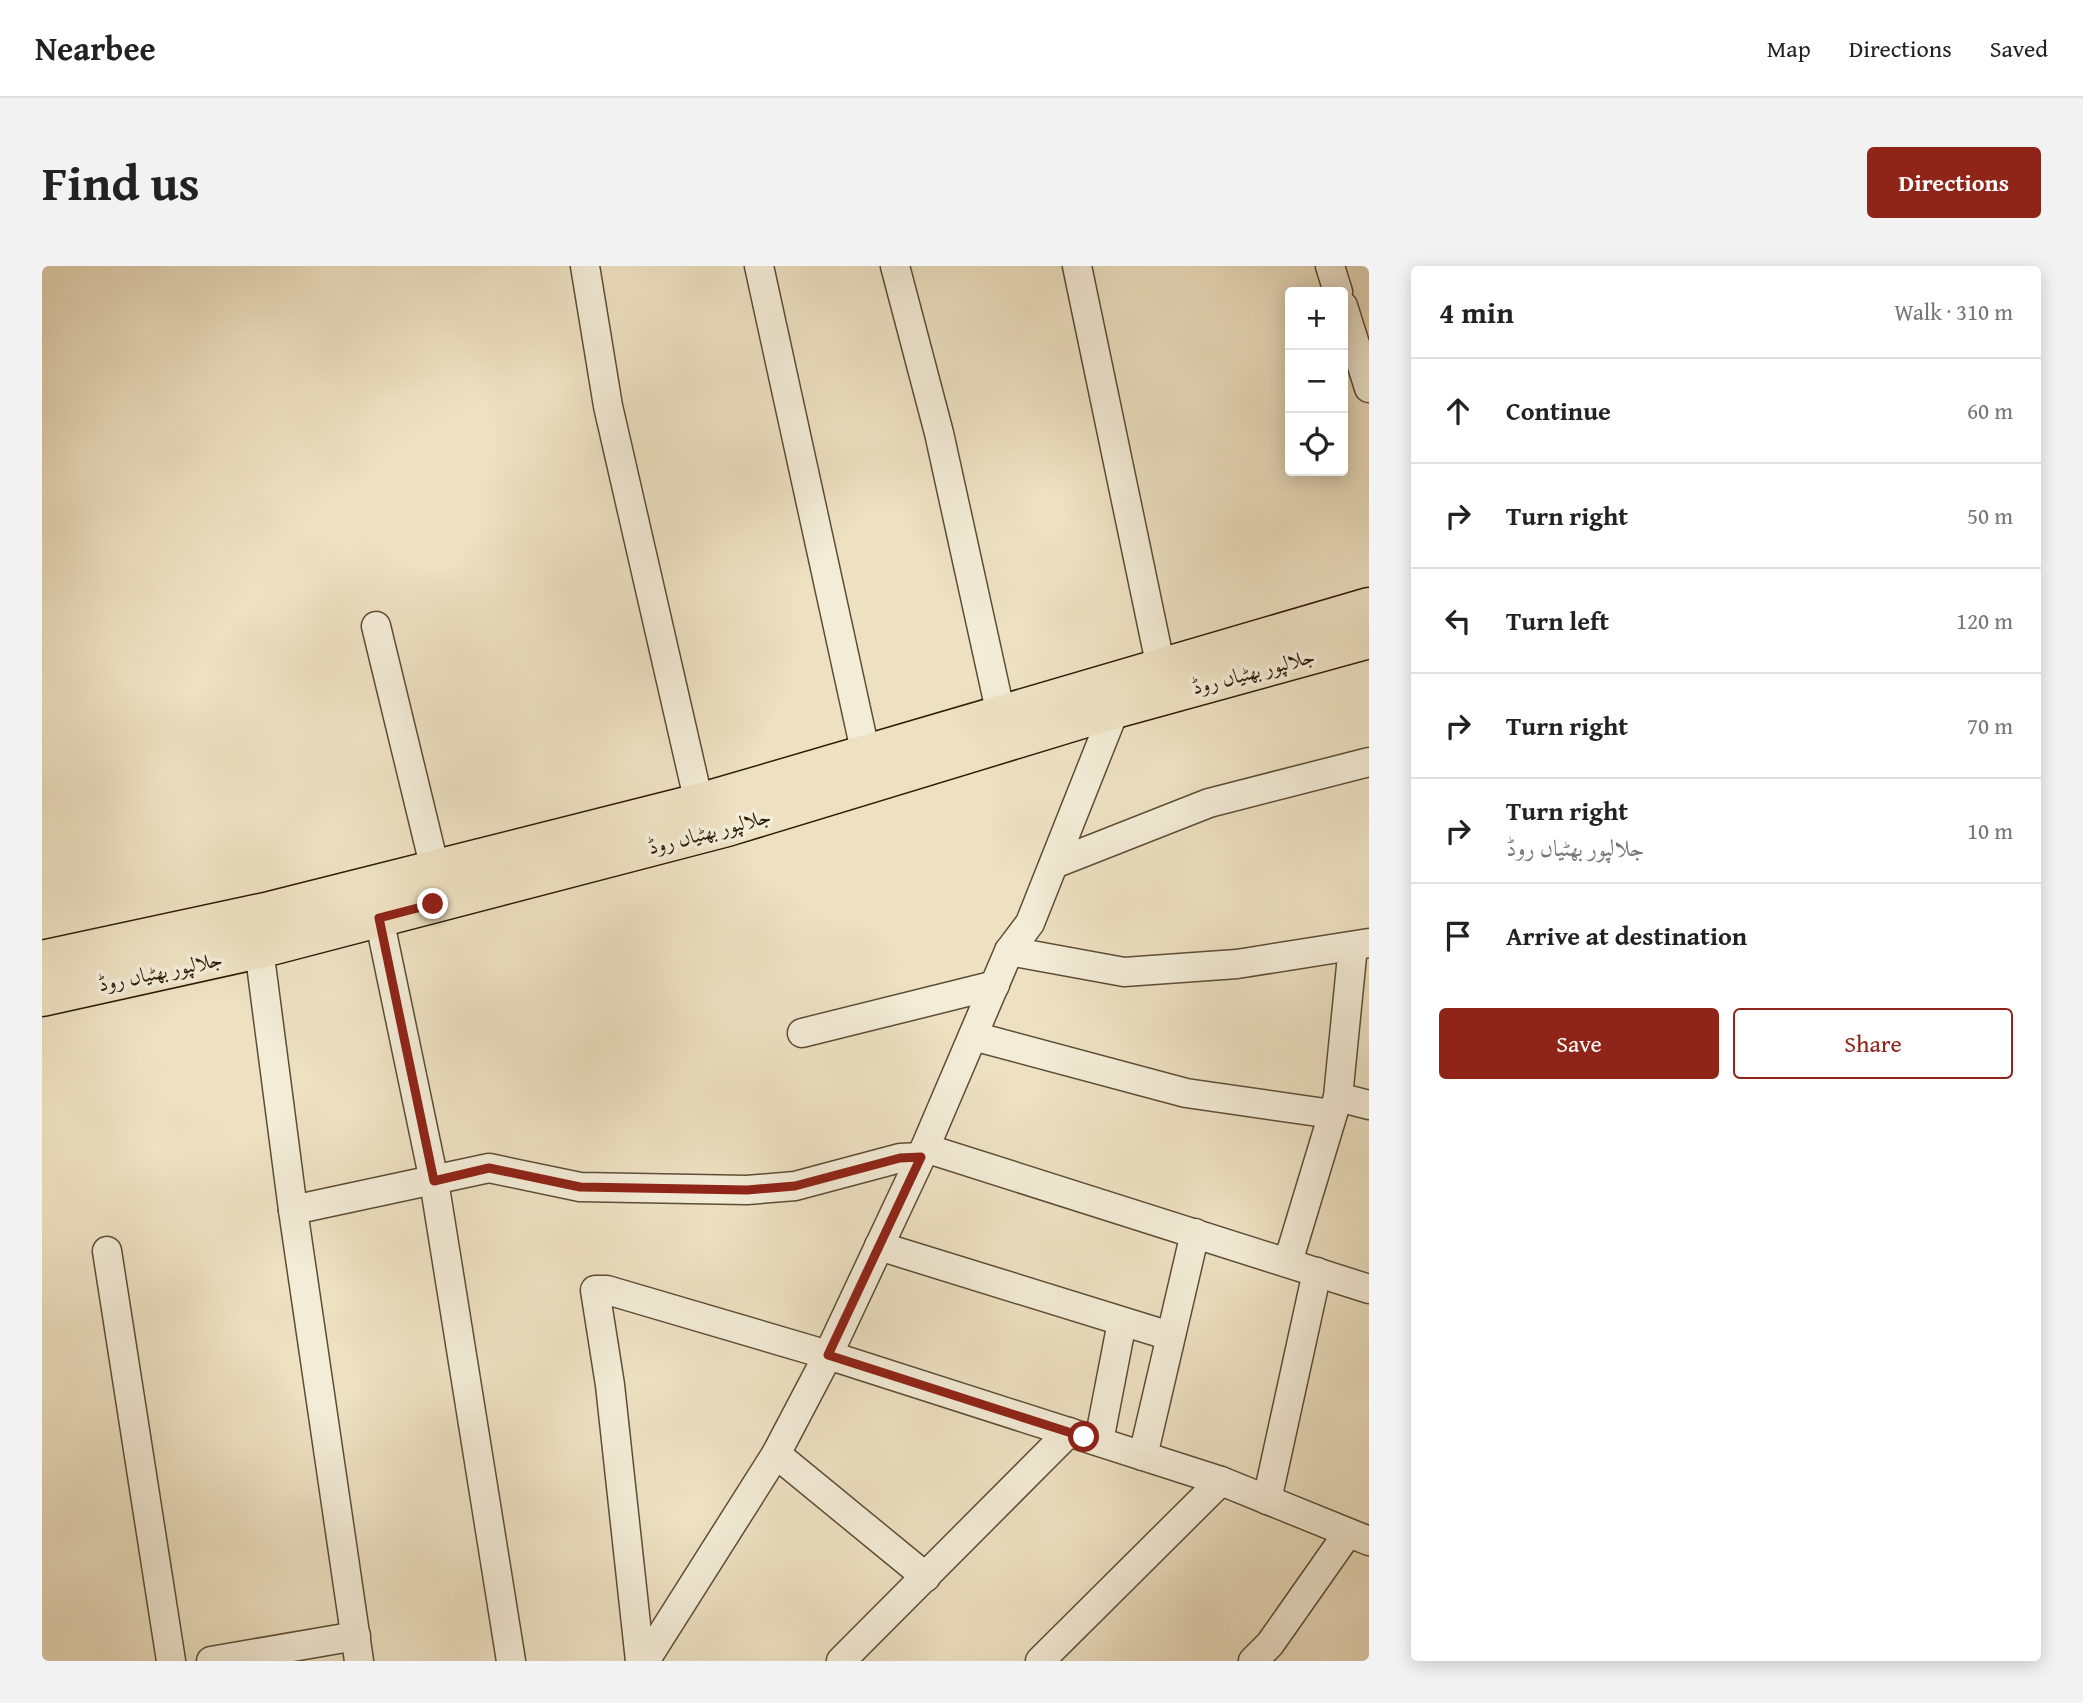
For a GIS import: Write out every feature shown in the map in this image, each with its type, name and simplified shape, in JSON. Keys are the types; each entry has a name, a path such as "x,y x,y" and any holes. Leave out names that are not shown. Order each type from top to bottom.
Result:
{"main road":[{"name":"جلالپور بھٹیاں روڈ","path":"42,960 270,911 699,803 1369,607"},
{"name":"جلالپور بھٹیاں روڈ","path":"42,997 259,949 727,827 1115,709 1369,639"}],"street":[{"path":"585,266 608,406 699,803"},
{"path":"759,266 866,755"},
{"path":"895,266 939,433 1001,715"},
{"path":"1077,266 1161,668"},
{"path":"1330,266 1336,287"},
{"path":"1348,322 1369,388"},
{"path":"376,626 435,869"},
{"path":"642,1661 776,1454 828,1355 923,1153 1009,951 1030,923 1115,709"},
{"path":"1054,864 1209,803 1369,762"},
{"path":"379,918 434,1181 511,1661"},
{"path":"1009,951 1124,972 1237,964 1361,945 1335,1105 1288,1262"},
{"path":"211,1661 358,1648 293,1210 259,949"},
{"path":"802,1033 995,985"},
{"path":"973,1036 1186,1093 1335,1105 1369,1105"},
{"path":"293,1210 489,1168 580,1187 747,1190 795,1186 923,1153 1317,1272 1367,1283"},
{"path":"1143,1456 1195,1233"},
{"path":"879,1245 1170,1336"},
{"path":"107,1251 171,1661"},
{"path":"1267,1500 1317,1272"},
{"path":"642,1661 610,1385 595,1290 607,1290 828,1355 1099,1441 1221,1481 1358,1537 1253,1661"},
{"path":"1099,1441 1122,1322"},
{"path":"841,1661 1069,1433"},
{"path":"776,1454 926,1577"},
{"path":"1040,1661 1221,1481"}],"route":[{"path":"433,904 379,918 434,1181 489,1168 580,1187 747,1190 795,1186 900,1158 921,1157 828,1355 1084,1437"}]}
